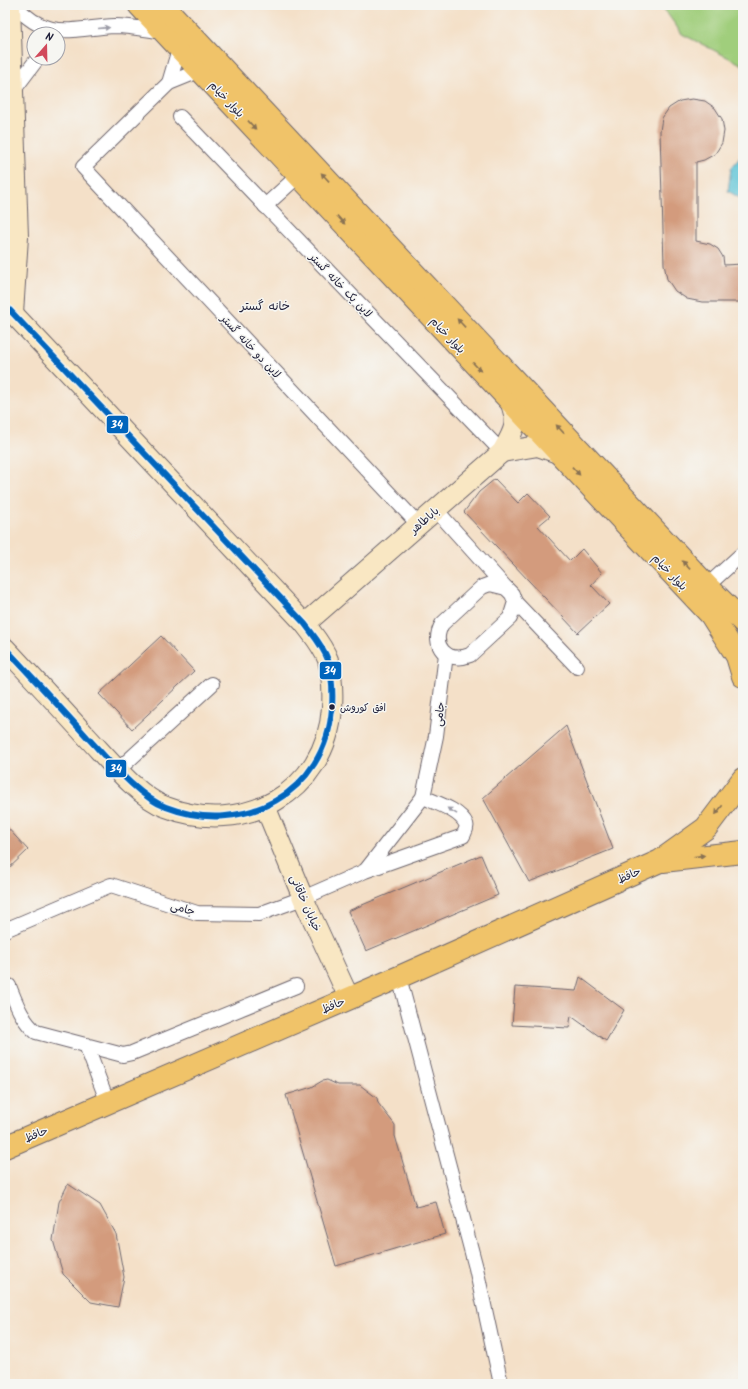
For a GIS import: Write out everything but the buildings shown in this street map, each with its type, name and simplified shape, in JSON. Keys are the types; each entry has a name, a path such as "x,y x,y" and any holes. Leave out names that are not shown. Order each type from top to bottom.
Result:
{"main road":[{"name":"بلوار خیام","path":"139,5 711,615 737,656 743,676"},
{"name":"بلوار خیام","path":"164,5 707,586 743,622"},
{"path":"660,861 706,828 743,779"},
{"path":"660,861 743,852"},
{"name":"حافظ","path":"5,1147 399,977 660,861"}],"street":[{"path":"5,648 118,770 144,794 164,807 183,812 220,816 249,812 265,806 292,791 318,759 329,729 333,699 332,679 328,659 318,641 305,624 9,309 18,237 10,5"},
{"path":"15,5 26,18 40,26"},
{"path":"66,33 117,26 164,32"},
{"path":"169,83 179,49"},
{"path":"13,90 32,66"},
{"path":"169,83 201,70"},
{"name":"لاین دو خانه گستر","path":"169,83 83,168 419,525"},
{"name":"لاین یک خانه گستر","path":"180,118 502,452"},
{"path":"265,206 300,175"},
{"name":"باباطاهر","path":"305,624 502,452 513,430 516,415 510,401"},
{"path":"502,452 538,446 558,453"},
{"path":"436,510 512,594 515,602 577,667"},
{"path":"707,586 743,553"},
{"path":"506,588 490,584 482,587 442,624 438,631 440,648 446,654 454,658 462,658 470,654 510,618 515,602"},
{"name":"جامی","path":"365,871 423,797 436,736 446,654"},
{"path":"118,770 212,684"},
{"name":"جامی","path":"5,930 111,885 197,913 259,914 303,898 365,871 462,836 466,829 466,824 460,816 423,797"},
{"name":"خیابان خاقانی","path":"265,806 303,898 349,998"},
{"path":"399,977 476,1268 501,1384"},
{"path":"9,986 28,1026 36,1032 123,1055 132,1053 296,986"},
{"path":"86,1045 108,1103"}],"green space":[{"path":"661,5 743,5 743,65 682,34"}],"water":[{"path":"743,154 743,200 728,191 731,168"}],"transit line":[{"name":"34","path":"5,305 305,624 321,645 328,660 332,690 332,708 326,738 314,764 297,785 276,801 251,811 224,816 195,815 166,807 145,795 113,766 5,648"}],"place":[{"name":"افق کوروش","path":"332,707"}],"district":[{"name":"خانه گستر","path":"265,306"}]}
